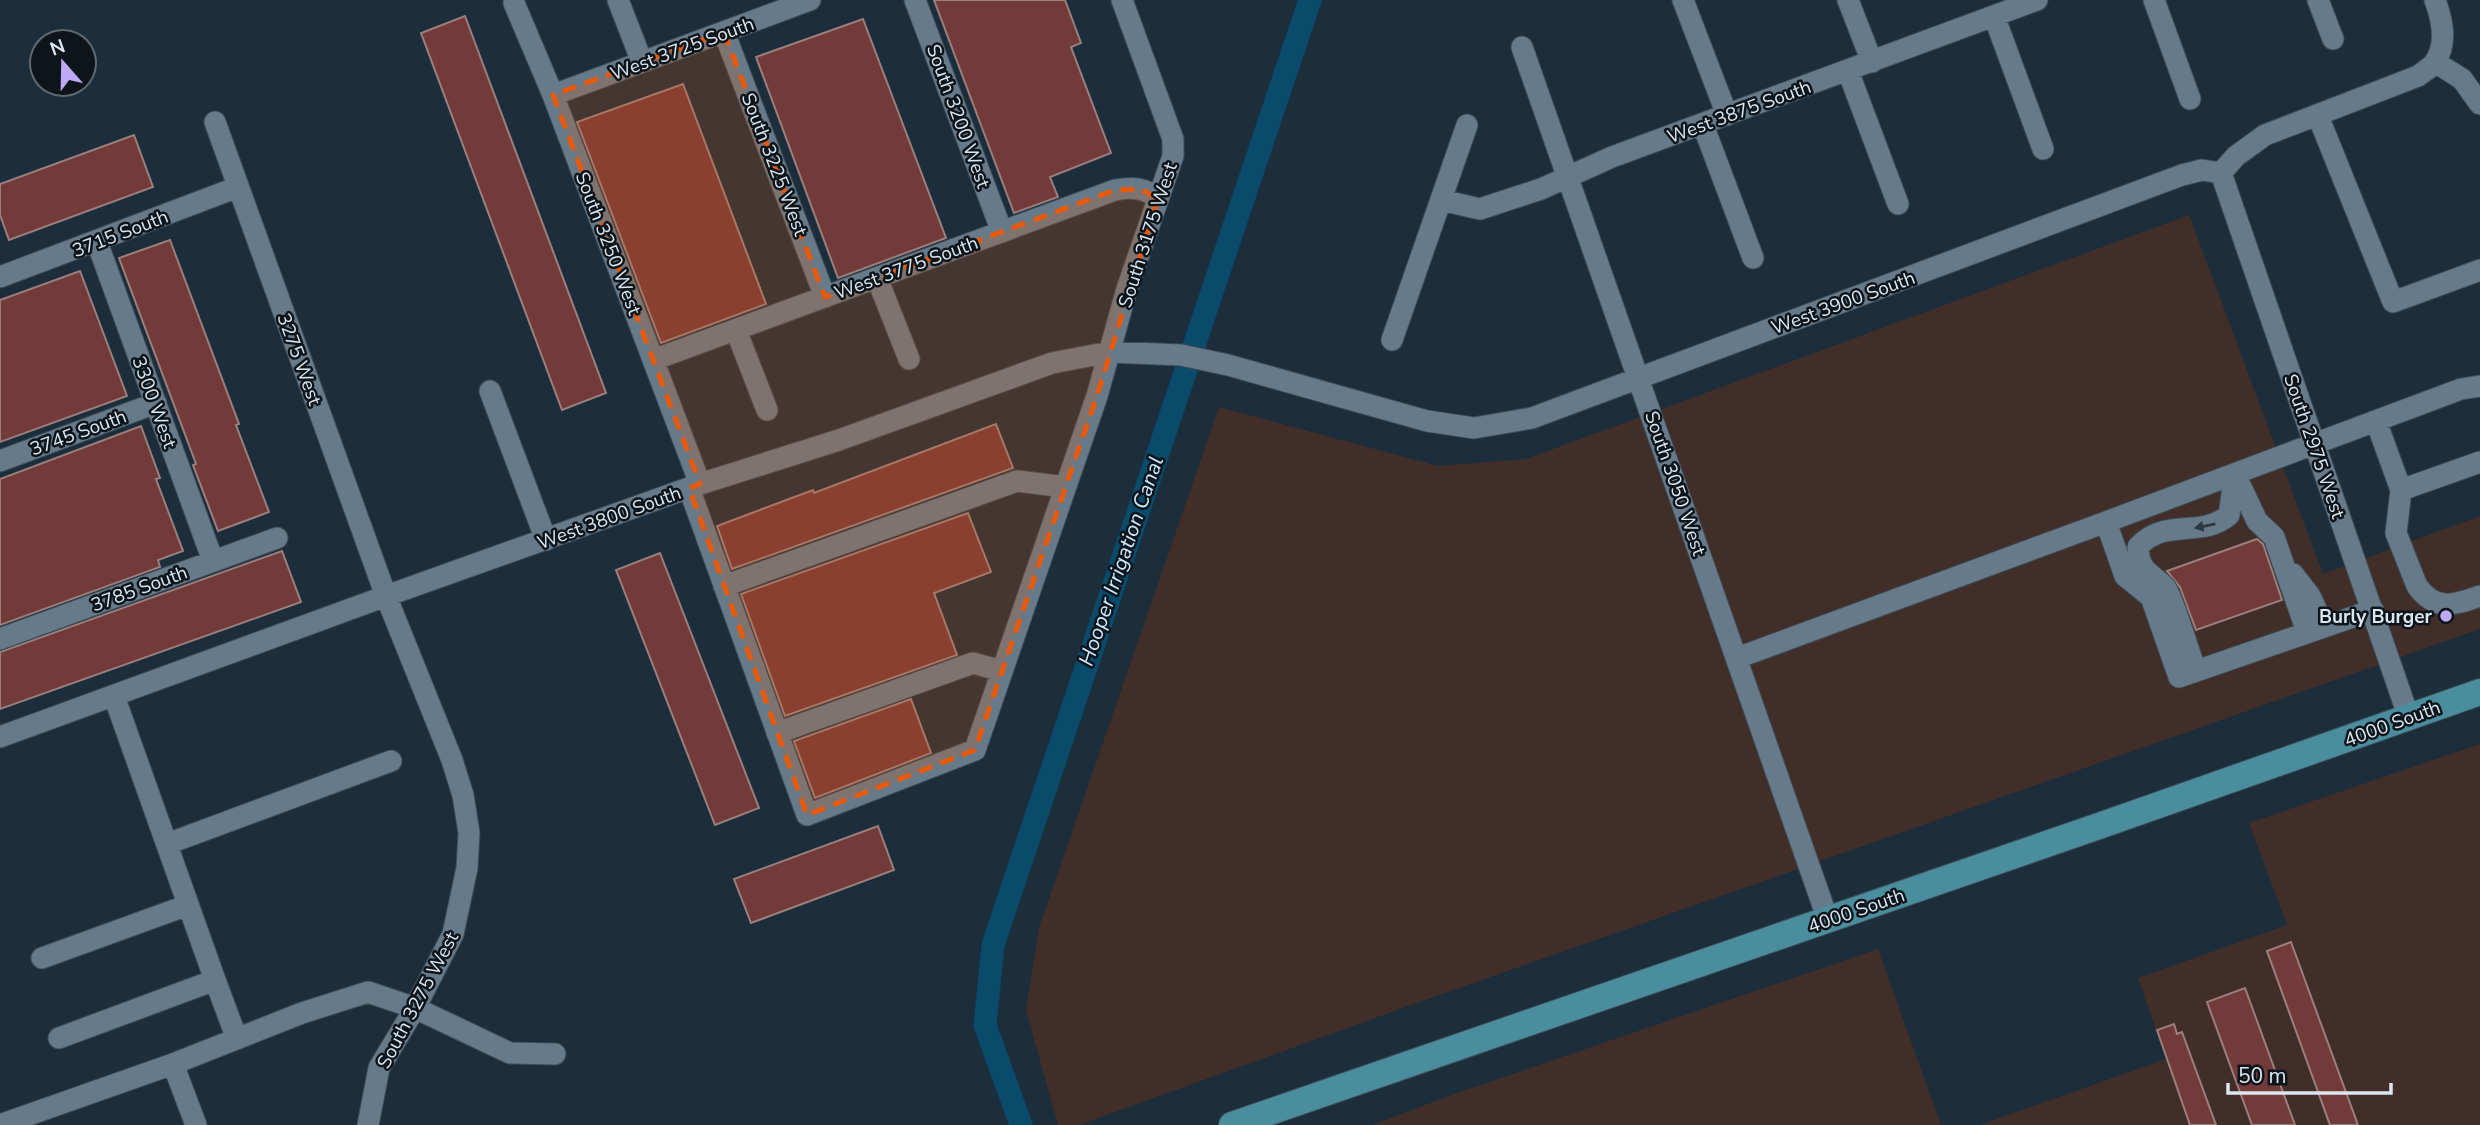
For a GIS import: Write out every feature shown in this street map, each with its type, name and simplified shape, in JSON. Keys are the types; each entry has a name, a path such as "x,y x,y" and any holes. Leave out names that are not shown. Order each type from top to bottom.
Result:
{"main road":[{"name":"4000 South","path":"1231,1125 2480,692"}],"street":[{"path":"618,0 642,62"},
{"name":"West 3725 South","path":"553,95 724,32 787,4 810,0"},
{"name":"South 3200 West","path":"915,0 1002,232"},
{"name":"South 3175 West","path":"1002,671 1173,156 1173,139 1122,0"},
{"path":"1683,0 1727,115"},
{"path":"1848,0 1872,62"},
{"name":"West 3875 South","path":"1441,200 1480,209 1541,189 1612,158 1994,16 2013,4 2037,0"},
{"path":"2154,0 2190,99"},
{"path":"2318,0 2333,39"},
{"path":"2221,173 2236,156 2265,135 2418,76 2435,62 2443,34 2435,0"},
{"name":"South 3250 West","path":"514,3 553,95 653,360 724,586 807,815 975,750 1002,671"},
{"path":"1994,16 2043,149"},
{"name":"South 3225 West","path":"724,32 825,297"},
{"name":"South 3050 West","path":"1522,47 1828,920"},
{"path":"2435,62 2462,79 2480,103"},
{"path":"1848,71 1898,204"},
{"path":"2318,116 2393,302 2480,270"},
{"name":"3275 West","path":"215,122 386,596"},
{"path":"1392,340 1467,125"},
{"path":"1703,125 1753,258"},
{"name":"West 3900 South","path":"1228,365 1427,421 1474,428 1532,418 2182,175 2202,170 2221,173"},
{"name":"South 2975 West","path":"2221,173 2409,718"},
{"name":"3715 South","path":"0,278 239,187"},
{"name":"West 3775 South","path":"653,360 1115,190 1141,189 1157,199"},
{"name":"3300 West","path":"97,242 213,561"},
{"path":"877,278 909,359"},
{"path":"736,330 767,410"},
{"name":"West 3800 South","path":"0,737 694,486 839,440 1052,363 1110,352 1181,355 1228,365"},
{"path":"1737,658 2461,389 2480,386"},
{"path":"490,391 546,540"},
{"name":"3745 South","path":"0,461 156,403"},
{"path":"2376,421 2401,490 2396,533 2417,586 2429,599 2447,605 2480,596"},
{"path":"2401,490 2480,462"},
{"path":"2235,474 2257,521 2274,537 2281,558 2310,596 2316,629"},
{"path":"2196,671 2166,588 2151,577 2138,559 2138,547 2148,536 2162,530 2220,523 2229,515 2235,474"},
{"path":"724,586 1017,481 1065,487"},
{"path":"2106,522 2125,576 2151,597 2179,677 2373,610"},
{"name":"3785 South","path":"0,639 277,538"},
{"name":"South 3275 West","path":"368,1125 379,1068 415,1008 453,934 467,868 469,833 463,794 452,760 386,596"},
{"path":"777,733 973,663 1002,671"},
{"path":"114,696 237,1039"},
{"path":"167,844 391,761"},
{"path":"42,958 188,905"},
{"path":"59,1038 215,980"},
{"path":"0,1125 173,1064 302,1013 368,992 415,1008 510,1053 555,1054"},
{"path":"173,1064 196,1125"}],"highlighted area":[{"path":"724,32 825,297 1115,190 1141,189 1158,199 1097,396 975,750 807,815 689,488 700,484 553,95"}],"shaded area":[{"path":"2189,215 2323,574 2480,516 2480,629 1411,1005 1079,1125 1058,1125 1026,1010 1039,928 1219,407 1438,466 1526,459"},
{"path":"2480,744 2480,1125 1980,1125 2166,1059 2138,978 2287,925 2249,823"},
{"path":"1878,949 1941,1125 1372,1125 1454,1094"}],"building":[{"path":"934,0 1065,0 1081,43 1071,47 1111,153 1050,177 1058,197 1014,213"},
{"path":"465,16 606,393 562,410 421,33"},
{"path":"863,19 946,238 838,278 756,57"},
{"path":"683,84 766,304 661,343 577,122"},
{"path":"134,135 153,187 9,240 0,215 0,184"},
{"path":"170,240 269,512 218,531 193,465 196,464 119,258"},
{"path":"80,271 127,396 0,442 0,300"},
{"path":"996,424 1013,468 732,569 717,526 813,490 814,493"},
{"path":"141,426 160,478 156,479 183,551 158,560 160,567 0,625 0,479"},
{"path":"968,513 991,572 934,593 957,655 785,716 741,594"},
{"path":"2257,539 2263,544 2282,600 2196,630 2180,587 2167,571"},
{"path":"282,551 301,602 0,709 0,652"},
{"path":"660,553 759,808 715,825 616,570"},
{"path":"911,699 931,753 815,798 794,741"},
{"path":"878,826 894,870 751,923 734,879"},
{"path":"2291,942 2358,1125 2330,1125 2267,951"},
{"path":"2245,988 2295,1125 2252,1125 2207,1002"},
{"path":"2174,1024 2177,1034 2182,1032 2216,1125 2190,1125 2157,1030"}],"waterway":[{"name":"Hooper Irrigation Canal","path":"1021,1125 985,1025 993,945 1310,0"}],"place":[{"name":"Burly Burger","path":"2446,616"}]}
